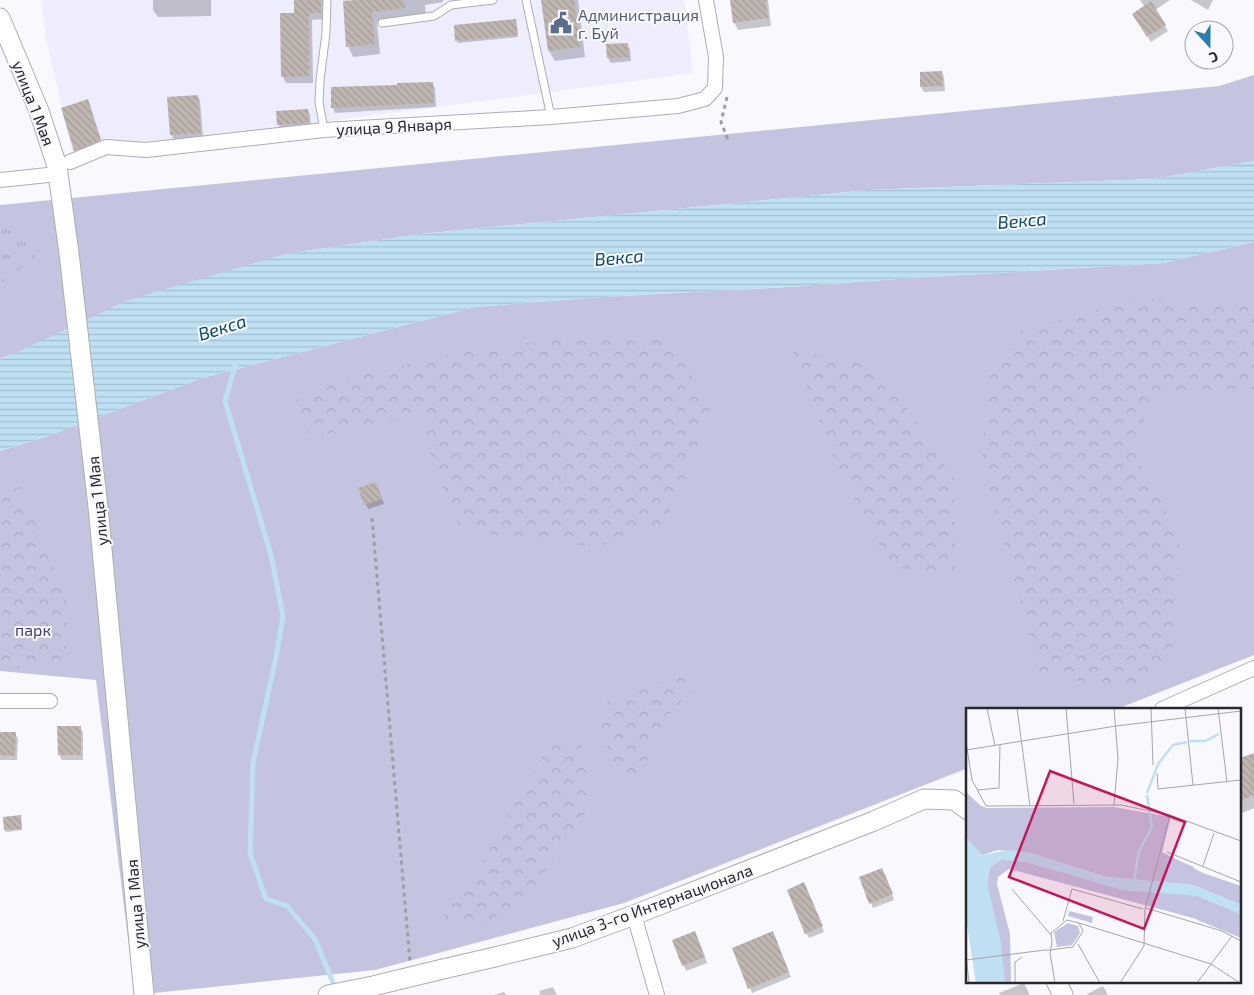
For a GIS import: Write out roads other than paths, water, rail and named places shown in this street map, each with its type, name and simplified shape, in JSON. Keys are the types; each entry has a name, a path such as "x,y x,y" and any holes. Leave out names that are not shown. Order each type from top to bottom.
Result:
{"main road":[{"name":"улица 1 Мая","path":"0,18 40,111 57,166 69,252 98,507 144,995"},
{"name":"улица 3-го Интернационала","path":"328,995 572,938 874,821 924,799 963,801"},
{"path":"1056,982 1063,995"}],"street":[{"name":"улица 9 Января","path":"70,162 106,147 146,150 324,130 551,117 678,106 705,99 714,88 716,57 706,0"},
{"path":"0,180 48,175"},
{"path":"1164,708 1254,668"},
{"path":"0,701 50,701"},
{"path":"634,915 657,995"}],"lane":[{"path":"324,130 320,102 320,80 326,33 327,0"},
{"path":"382,22 434,16 451,3 492,0"},
{"path":"526,0 551,117"}],"water":[{"name":"Векса","path":"1254,161 1254,242 1163,263 602,297 474,307 202,378 48,436 0,451 0,359 128,300 285,254 421,234 868,190 1154,179"}],"waterway":[{"path":"236,363 225,401 271,555 283,616 253,763 250,853 266,899 287,906 315,939 336,990"}],"place":[{"name":"Администрация г. Буй","path":"561,23"}],"park label":[{"name":"парк","path":"33,629"}]}
